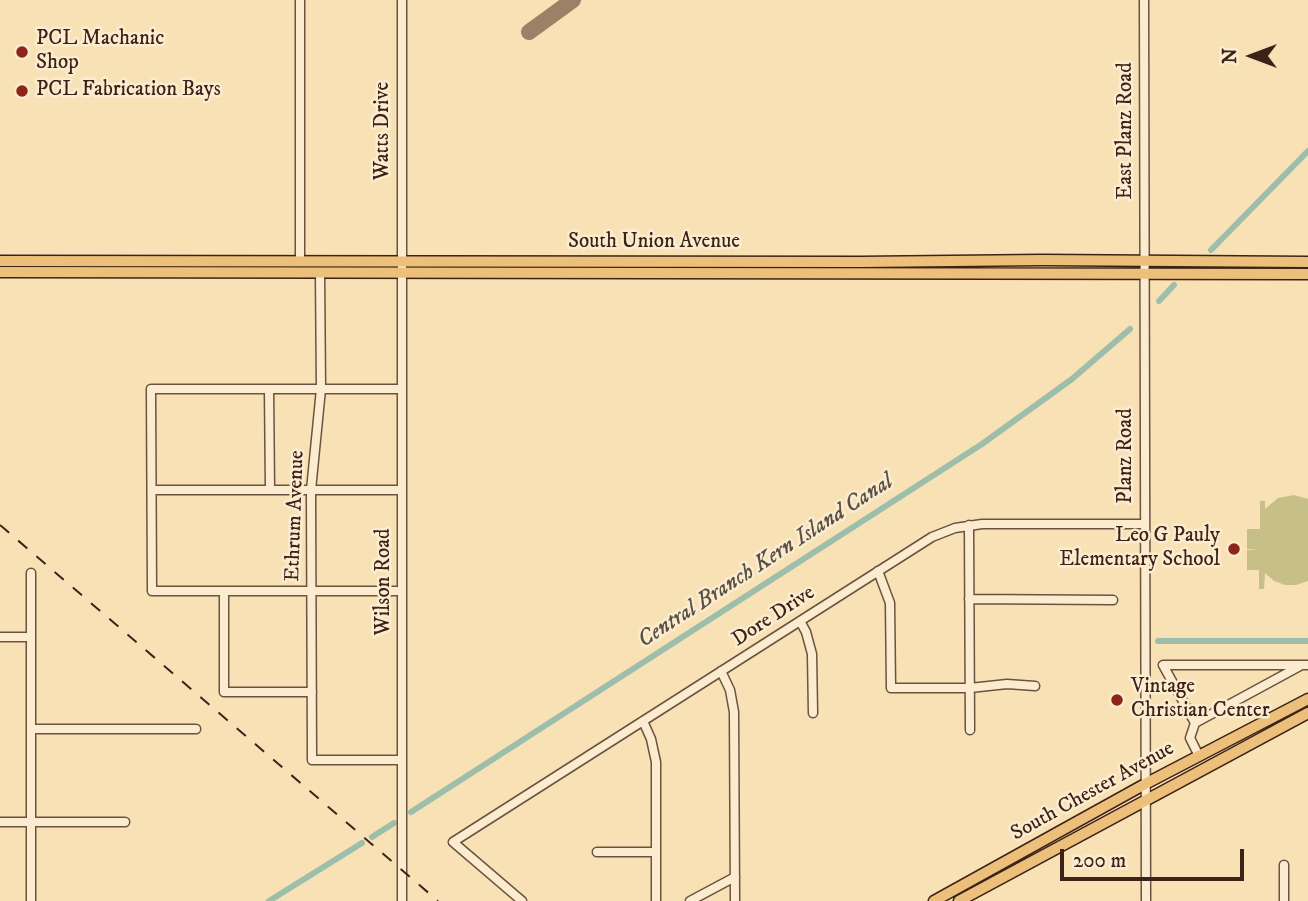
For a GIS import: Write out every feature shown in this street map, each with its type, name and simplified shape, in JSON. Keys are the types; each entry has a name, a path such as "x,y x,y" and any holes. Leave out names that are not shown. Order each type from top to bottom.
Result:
{"main road":[{"name":"South Union Avenue","path":"0,261 300,262 402,267 592,268 717,273 1308,274"},
{"path":"0,271 42,261"},
{"path":"54,272 61,267 102,267 106,261"},
{"path":"110,272 116,268 163,267 172,261"},
{"name":"South Union Avenue","path":"592,268 773,262 1308,262"},
{"path":"717,273 722,268 767,268 773,262"},
{"path":"797,273 812,268 851,267 861,262"},
{"path":"954,262 954,274"},
{"name":"South Union Avenue","path":"0,271 320,273 402,267"},
{"name":"South Chester Avenue","path":"934,901 1147,783 1308,699"},
{"name":"South Chester Avenue","path":"959,901 1308,713"}],"street":[{"path":"300,0 300,262"},
{"name":"Watts Drive","path":"402,0 402,267"},
{"name":"East Planz Road","path":"1144,0 1145,262"},
{"name":"Planz Road","path":"1145,262 1146,901"},
{"name":"Wilson Road","path":"402,267 402,901"},
{"name":"Ethrum Avenue","path":"320,273 321,389 311,490 312,760 402,760"},
{"path":"402,389 151,388 152,591 402,591"},
{"path":"269,389 270,490"},
{"path":"152,490 402,490"},
{"name":"Dore Drive","path":"522,901 453,842 932,537 969,525 1145,524"},
{"path":"969,525 970,730"},
{"path":"878,571 890,603 891,688 970,688 1007,684 1035,686"},
{"path":"31,573 31,901"},
{"path":"224,591 225,692 312,692"},
{"path":"969,599 1113,600"},
{"path":"800,621 812,654 813,713"},
{"path":"0,637 31,637"},
{"path":"1195,723 1163,665 1306,664"},
{"path":"1199,756 1190,738 1195,723 1306,664"},
{"path":"721,671 730,690 734,712 735,901"},
{"path":"643,721 651,739 656,762 656,901"},
{"path":"31,729 196,729"},
{"path":"0,822 125,822"},
{"path":"597,852 656,852"},
{"path":"1284,865 1284,901"},
{"path":"690,901 735,877"}],"shaded area":[{"path":"1294,495 1308,499 1308,581 1285,585 1274,581 1265,573 1264,589 1259,589 1259,570 1247,570 1247,550 1259,549 1247,549 1247,529 1260,529 1260,501 1265,501 1265,509 1278,498"}],"waterway":[{"name":"Central Branch Kern Island Canal","path":"1211,250 1308,151"},
{"name":"Central Branch Kern Island Canal","path":"1159,301 1174,285"},
{"name":"Central Branch Kern Island Canal","path":"411,812 982,444 1072,379 1130,329"},
{"path":"1158,641 1308,641"},
{"name":"Central Branch Kern Island Canal","path":"372,837 394,823"},
{"name":"Central Branch Kern Island Canal","path":"269,901 362,843"}],"taxiway":[{"path":"529,32 573,0"}],"railway":[{"path":"0,525 438,901"}],"place":[{"name":"PCL Machanic Shop","path":"22,52"},
{"name":"PCL Fabrication Bays","path":"22,91"},
{"name":"Leo G Pauly Elementary School","path":"1234,549"},
{"name":"Vintage Christian Center","path":"1117,700"}]}
